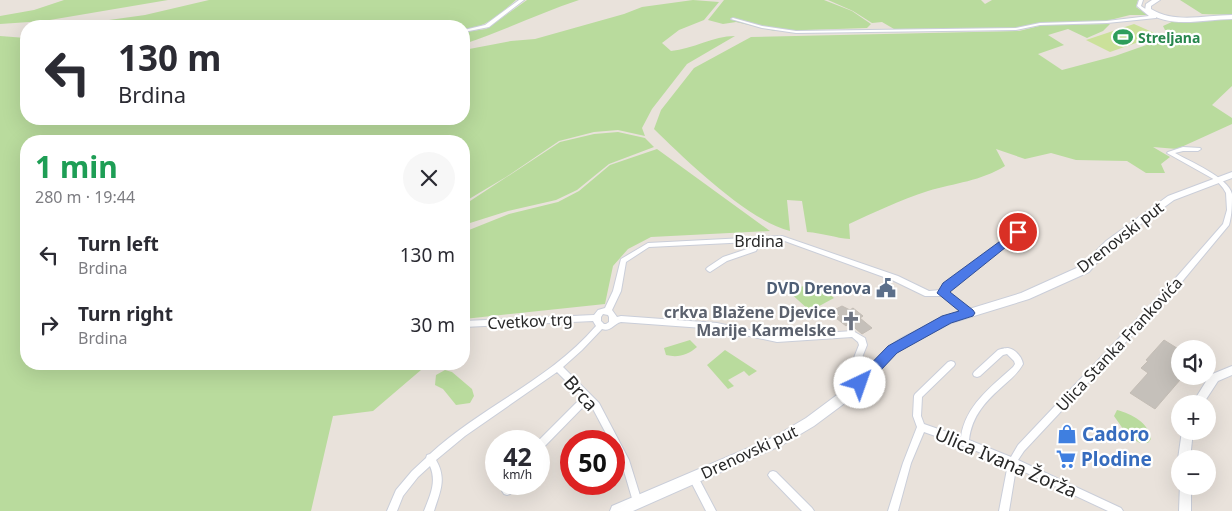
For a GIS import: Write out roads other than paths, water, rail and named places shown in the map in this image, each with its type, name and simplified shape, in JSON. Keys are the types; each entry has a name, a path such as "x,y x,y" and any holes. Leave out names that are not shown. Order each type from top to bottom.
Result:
{"main road":[{"path":"1157,0 1147,8 1156,16 1182,20 1232,17"},
{"name":"Drenovski put","path":"617,511 778,441 816,418 860,383 892,350 939,324 1025,296 1085,269 1109,242 1171,198 1232,175"}],"street":[{"path":"470,30 487,26 522,0"},
{"path":"1141,0 1139,6 1156,16"},
{"path":"733,19 762,27 813,32 1016,29 1040,24 1106,22 1156,16"},
{"path":"1198,149 1183,149 1170,153 1219,180"},
{"name":"Ulica Stanka Frankovića","path":"1004,511 1013,462 1028,441 1223,230 1228,218 1229,196 1226,187 1219,180"},
{"path":"943,293 947,286 1018,232"},
{"name":"Brdina","path":"607,312 617,291 623,261 648,245 782,238 802,243 837,259 895,278 928,294 943,293 969,313"},
{"path":"710,269 725,259 754,249 752,239"},
{"path":"607,312 611,314 614,321"},
{"name":"Cvetkov trg","path":"470,324 595,318 600,313 607,312"},
{"name":"Cvetkov trg","path":"595,318 596,323 600,326"},
{"path":"600,326 610,325 614,321 717,326 744,330 777,339 853,334 862,340 862,352 852,370 860,383"},
{"name":"Brca","path":"392,511 398,496 430,458 557,367 587,342 600,326"},
{"path":"965,442 965,428 972,412 1016,369 1019,364 1018,359 1008,352 1001,352 977,374"},
{"path":"893,511 907,462 922,427 917,416 918,396 951,364"},
{"name":"Brca","path":"557,367 596,406 624,460 637,502"},
{"path":"1203,395 1214,378 1232,370"},
{"path":"550,435 587,398"},
{"name":"Ulica Ivana Žorža","path":"922,427 1013,462 1118,511"},
{"path":"430,458 438,469 438,481 430,511"},
{"path":"773,475 809,511"},
{"path":"694,478 711,511"},
{"path":"1185,495 1185,511"}],"place":[{"name":"Streljana","path":"1123,37"},
{"name":"DVD Drenova","path":"886,288"},
{"name":"crkva Blažene Djevice Marije Karmelske","path":"851,321"},
{"name":"Cadoro","path":"1067,434"},
{"name":"Plodine","path":"1066,459"}]}
